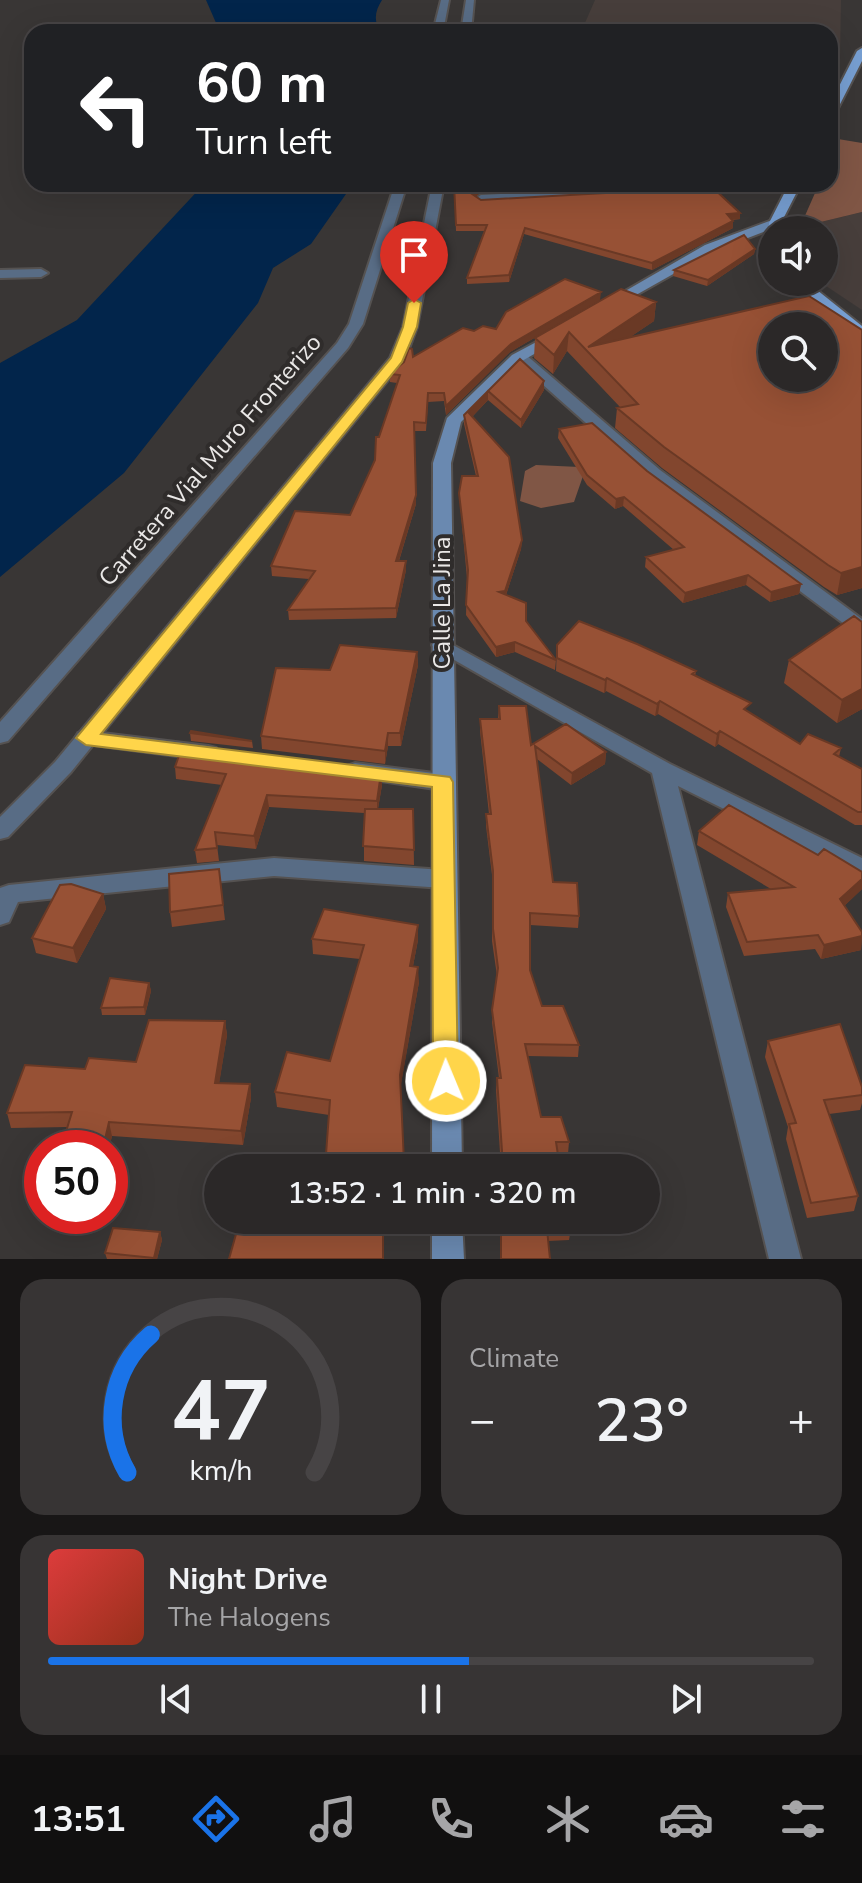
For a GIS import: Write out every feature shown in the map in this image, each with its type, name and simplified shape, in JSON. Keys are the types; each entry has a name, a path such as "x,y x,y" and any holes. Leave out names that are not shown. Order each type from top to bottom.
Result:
{"main road":[{"path":"838,98 862,51"},
{"path":"780,216 791,192"},
{"name":"Calle La Jina","path":"447,1154 442,463 453,421 520,357 695,254 740,233 758,230"},
{"path":"816,296 862,333"},
{"path":"447,1234 448,1259"}],"street":[{"path":"440,24 445,0"},
{"path":"467,24 470,0"},
{"name":"Carretera Vial Muro Fronterizo","path":"0,736 343,345 356,324 398,192"},
{"path":"0,831 63,767 397,359 410,327 436,192"},
{"path":"481,199 607,192"},
{"path":"0,274 41,273"},
{"path":"520,357 654,474 862,628"},
{"path":"442,645 662,769 862,869"},
{"path":"86,738 226,755"},
{"path":"334,768 442,782"},
{"path":"662,769 785,1259"},
{"path":"4,904 274,867 443,879"}],"shaded area":[{"path":"595,0 841,0 840,59 838,62 838,24 584,24"},
{"path":"838,139 862,143 862,212 838,218 805,216 815,192 838,192"},
{"path":"862,212 862,310 838,294 838,218"},
{"path":"536,465 601,468 583,476 574,502 541,508 520,501 525,471"}],"water":[{"path":"206,0 382,0 376,16 377,24 216,24"},
{"path":"197,192 347,192 311,244 273,268 258,303 124,473 0,577 0,363 77,320"}],"building":[{"path":"454,192 474,192 472,194 481,200 623,192 717,192 740,213 727,214 733,221 652,263 525,228 509,275 467,278 487,225 456,225"},
{"path":"744,235 755,249 708,280 674,270"},
{"path":"565,279 601,292 511,344 446,406 444,393 428,393 426,423 414,422 416,495 396,561 406,561 396,608 288,610 315,571 271,566 295,511 350,515 375,460 376,437 379,437 400,375 390,374 404,362 409,348 413,357 463,328 474,331 483,326 496,329 506,312"},
{"path":"621,289 656,302 588,347 809,296 834,312 758,312 758,392 838,392 838,315 862,330 862,567 841,573 664,447 617,408 638,404 569,332 554,355 535,338"},
{"path":"520,359 544,381 521,420 488,391"},
{"path":"488,391 468,412 509,457 522,540 505,591 499,592 526,603 526,621 556,660 515,642 496,647 466,605 468,570 459,493 462,476 478,476 464,415"},
{"path":"592,423 647,471 801,584 771,592 748,575 685,593 646,557 684,547 624,497 616,499 587,475 559,429"},
{"path":"854,616 862,622 862,689 842,700 789,660"},
{"path":"579,621 696,671 692,674 751,703 744,709 800,744 808,734 841,748 834,754 862,769 862,812 720,731 717,734 660,701 657,704 607,678 605,680 557,658 557,645"},
{"path":"340,645 417,652 400,733 388,733 385,751 261,736 276,668 330,670"},
{"path":"499,706 526,706 531,745 566,724 606,752 572,773 535,746 553,882 577,883 579,916 530,913 530,970 542,1006 563,1006 579,1045 525,1044 541,1117 561,1117 569,1142 556,1142 558,1154 502,1154 497,1078 501,1078 492,1010 498,968 493,929 493,871 486,814 491,814 480,719 500,719"},
{"path":"191,731 252,741 190,733"},
{"path":"182,747 381,773 377,801 267,795 254,836 215,832 217,848 195,850 226,774 175,767"},
{"path":"729,805 818,855 824,849 862,872 862,879 840,899 862,936 824,945 818,935 747,942 728,893 794,887 699,831"},
{"path":"365,809 413,809 414,850 363,846"},
{"path":"219,869 223,905 170,912 169,874"},
{"path":"71,884 103,894 73,948 32,938 60,885"},
{"path":"324,909 418,925 410,966 418,967 400,1075 404,1154 326,1154 330,1100 275,1092 287,1052 330,1061 364,945 312,939"},
{"path":"110,978 149,983 144,1007 101,1008"},
{"path":"149,1020 225,1021 215,1083 250,1084 241,1131 109,1122 107,1130 66,1130 72,1112 7,1113 25,1065 85,1069 89,1058 136,1062"},
{"path":"840,1024 862,1095 824,1100 858,1196 811,1203 789,1124 796,1123 768,1041"},
{"path":"128,1229 160,1232 154,1258 105,1253 111,1234 128,1234"},
{"path":"236,1234 383,1234 383,1259 229,1259"},
{"path":"501,1234 548,1234 550,1259 501,1259"}],"route":[{"path":"414,303 410,327 397,359 86,738 442,782 446,1081"}]}
